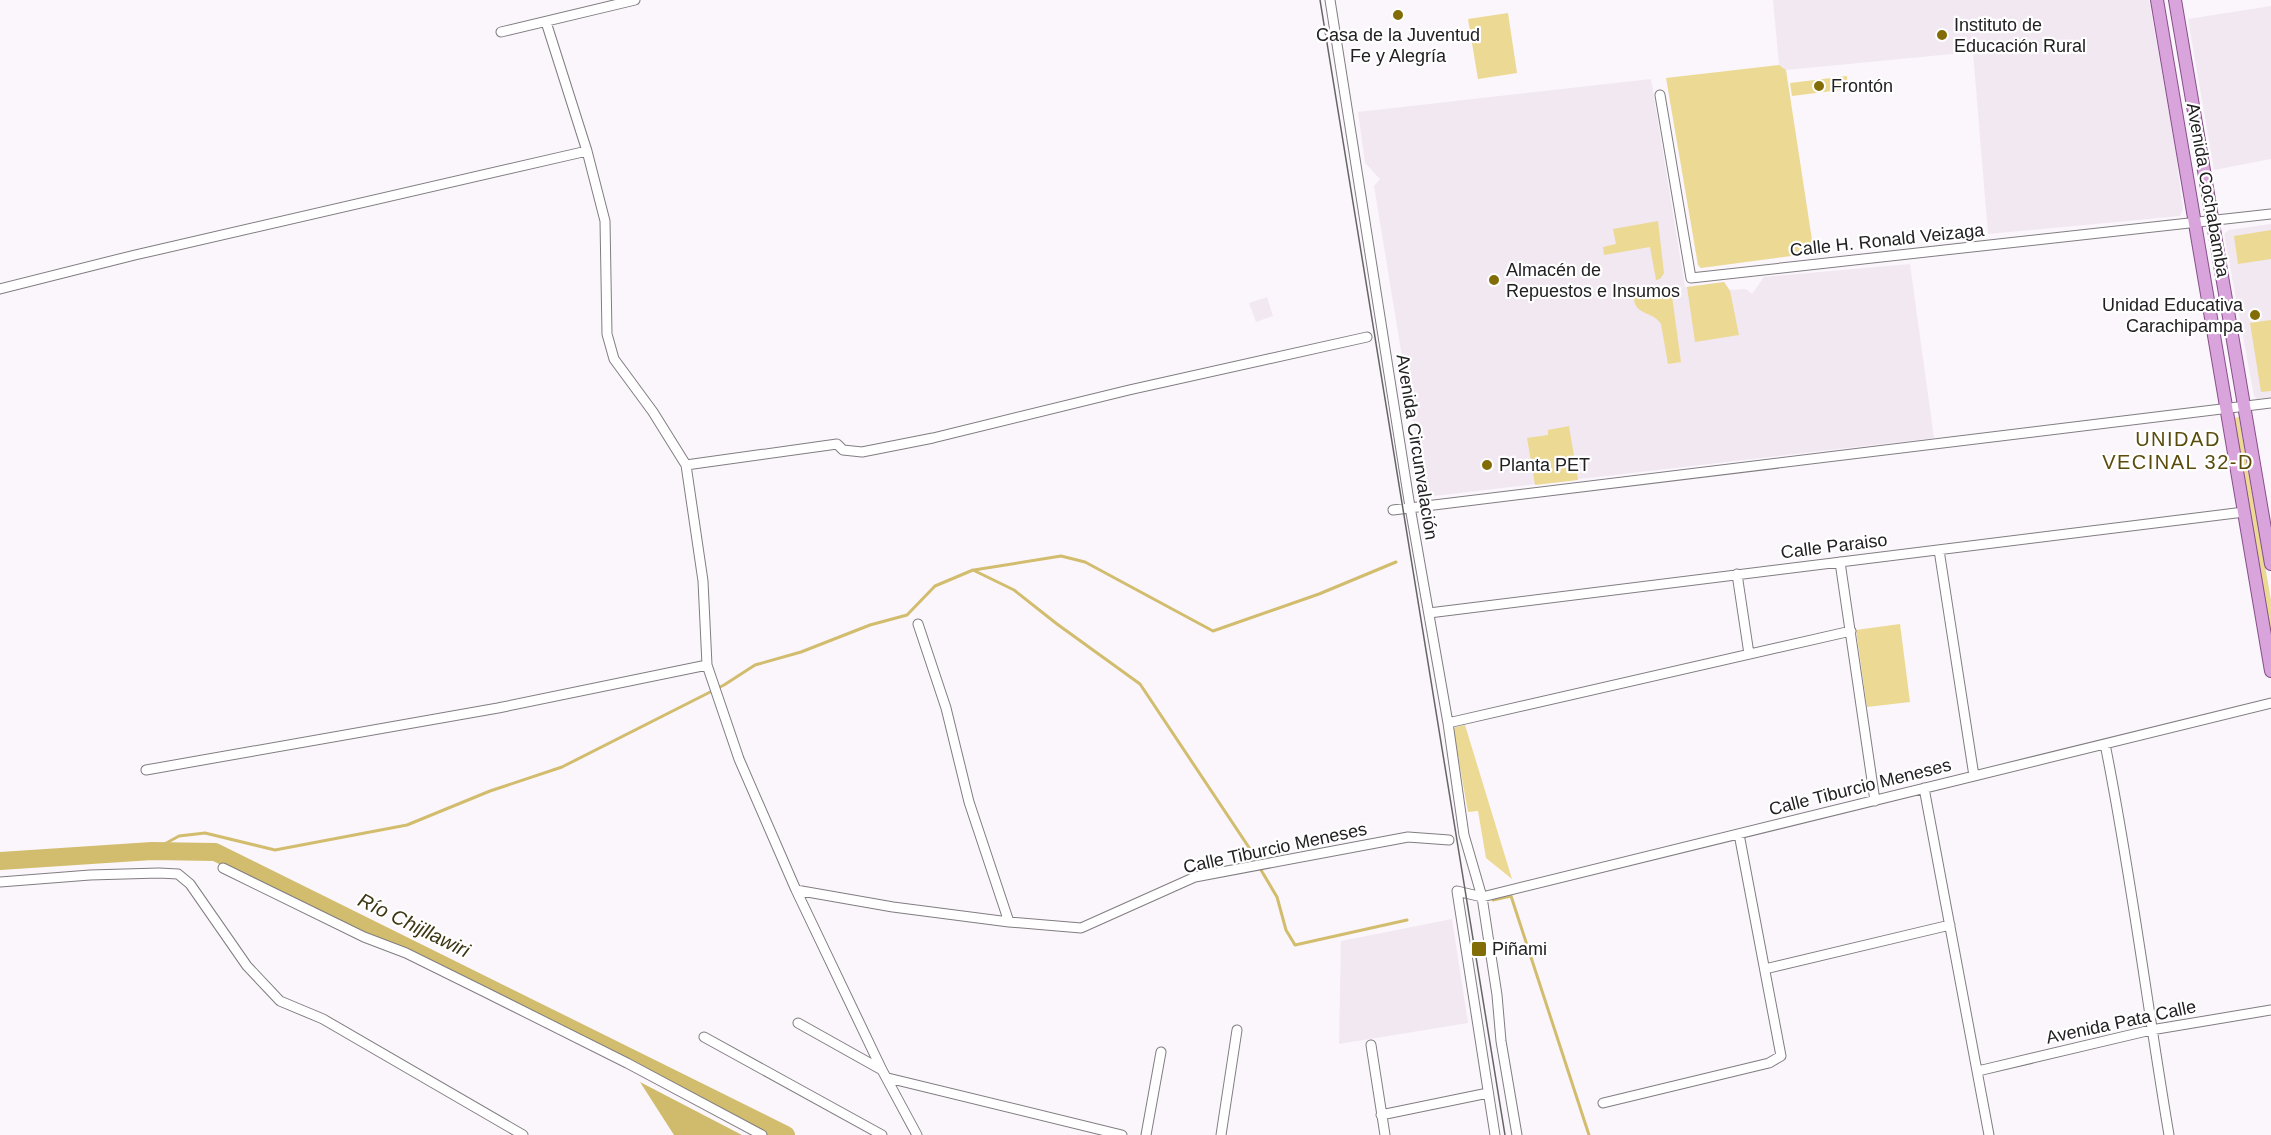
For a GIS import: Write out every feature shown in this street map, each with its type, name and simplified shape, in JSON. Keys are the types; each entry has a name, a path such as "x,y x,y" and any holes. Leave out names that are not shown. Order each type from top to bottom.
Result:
{"main road":[{"name":"Avenida Cochabamba","path":"2157,0 2271,671"},
{"name":"Avenida Cochabamba","path":"2175,0 2271,564"}],"street":[{"path":"501,32 635,0"},
{"name":"Avenida Circunvalación","path":"1330,0 1410,507 1448,723 1464,835 1482,897 1497,995 1501,1041 1517,1135"},
{"path":"546,22 587,151 604,221 607,334 614,359 686,465 703,581 707,665 739,759 796,890 917,1135"},
{"name":"Calle H. Ronald Veizaga","path":"1660,95 1691,278 2271,214"},
{"path":"0,290 135,255 587,151"},
{"path":"686,465 837,444 843,450 862,452 933,438 1129,390 1367,337"},
{"path":"1393,510 2271,403"},
{"name":"Calle Paraiso","path":"1429,614 2244,512"},
{"path":"1939,550 1974,776"},
{"path":"1840,562 1875,801"},
{"path":"1737,574 1749,654"},
{"path":"918,624 946,708 969,802 1009,922"},
{"path":"1448,723 1851,631"},
{"path":"146,770 498,708 707,665"},
{"name":"Calle Tiburcio Meneses","path":"1488,1093 1457,891 1482,897 2271,703"},
{"path":"2104,744 2122,829 2151,1030 2169,1135"},
{"path":"1924,788 1989,1135"},
{"path":"1603,1103 1770,1063 1781,1056 1740,834"},
{"name":"Calle Tiburcio Meneses","path":"796,890 893,907 1009,922 1081,928 1195,877 1408,837 1449,840"},
{"path":"223,868 364,937 406,953 475,987 627,1063 762,1135"},
{"path":"0,882 90,875 178,874 190,884 247,966 280,1001 323,1019 523,1135"},
{"path":"1765,969 1950,925"},
{"name":"Avenida Pata Calle","path":"1978,1071 2151,1030 2271,1010"},
{"path":"798,1023 885,1074 1122,1135"},
{"path":"1221,1135 1231,1057 1237,1030"},
{"path":"704,1037 882,1135"},
{"path":"1371,1045 1384,1135"},
{"path":"1146,1135 1161,1052"},
{"path":"1381,1115 1488,1093 1495,1135"}],"shaded area":[{"path":"1773,0 2149,0 2175,146 2183,209 2180,216 1988,234 1973,52 1786,70 1779,65"},
{"path":"2271,6 2271,159 2214,170 2188,19"},
{"path":"1508,13 1517,73 1478,79 1468,19"},
{"path":"1779,65 1786,70 1814,253 1701,268 1698,265 1666,78"},
{"name":"Frontón","path":"1847,76 1848,89 1792,96 1790,83"},
{"path":"1651,79 1685,287 1724,282 1730,290 1746,289 1752,294 1764,277 1910,264 1934,438 1425,497 1374,186 1380,179 1365,163 1358,112"},
{"path":"1658,221 1664,273 1660,279 1656,280 1650,247 1604,255 1603,247 1616,244 1613,229"},
{"name":"Unidad Educativa Carachipampa","path":"2271,224 2271,397 2257,399 2254,396 2224,234 2229,230"},
{"path":"2271,230 2271,259 2238,264 2234,236"},
{"path":"1724,282 1730,291 1739,335 1695,342 1687,287"},
{"path":"1671,289 1681,362 1668,364 1661,324 1654,317 1641,311 1634,299 1638,295"},
{"path":"1267,297 1273,316 1256,322 1249,303"},
{"path":"2271,320 2271,391 2261,392 2250,323"},
{"path":"2239,417 2271,600 2271,634 2234,418"},
{"path":"1569,426 1578,480 1535,485 1527,438 1548,435 1548,430"},
{"path":"1900,624 1910,702 1867,707 1856,630"},
{"path":"1465,725 1512,879 1486,858 1478,811 1468,812 1453,728"},
{"path":"1452,919 1468,1023 1339,1044 1341,941"},
{"path":"640,1082 742,1135 674,1135"}],"waterway":[{"path":"974,570 1061,556 1085,562 1213,631 1319,594 1396,562"},
{"path":"152,851 179,836 205,833 275,850 407,825 490,791 562,767 724,685 755,665 801,652 870,625 907,615 935,586 973,570 1014,590 1140,684 1256,858"},
{"name":"Río Chijllawiri","path":"0,861 152,851 215,852 786,1135"},
{"path":"1261,870 1277,897 1286,930 1295,945 1407,920"},
{"path":"1493,900 1511,896 1589,1135"}],"tram line":[{"path":"1320,0 1505,1135"}],"place":[{"name":"Casa de la Juventud Fe y Alegría","path":"1398,15"},
{"name":"Instituto de Educación Rural","path":"1942,35"},
{"name":"Frontón","path":"1819,86"},
{"name":"Almacén de Repuestos e Insumos","path":"1494,280"},
{"name":"Unidad Educativa Carachipampa","path":"2255,315"},
{"name":"Planta PET","path":"1487,465"},
{"name":"Piñami","path":"1479,949"}],"district":[{"name":"UNIDAD VECINAL 32-D","path":"2178,450"}]}
